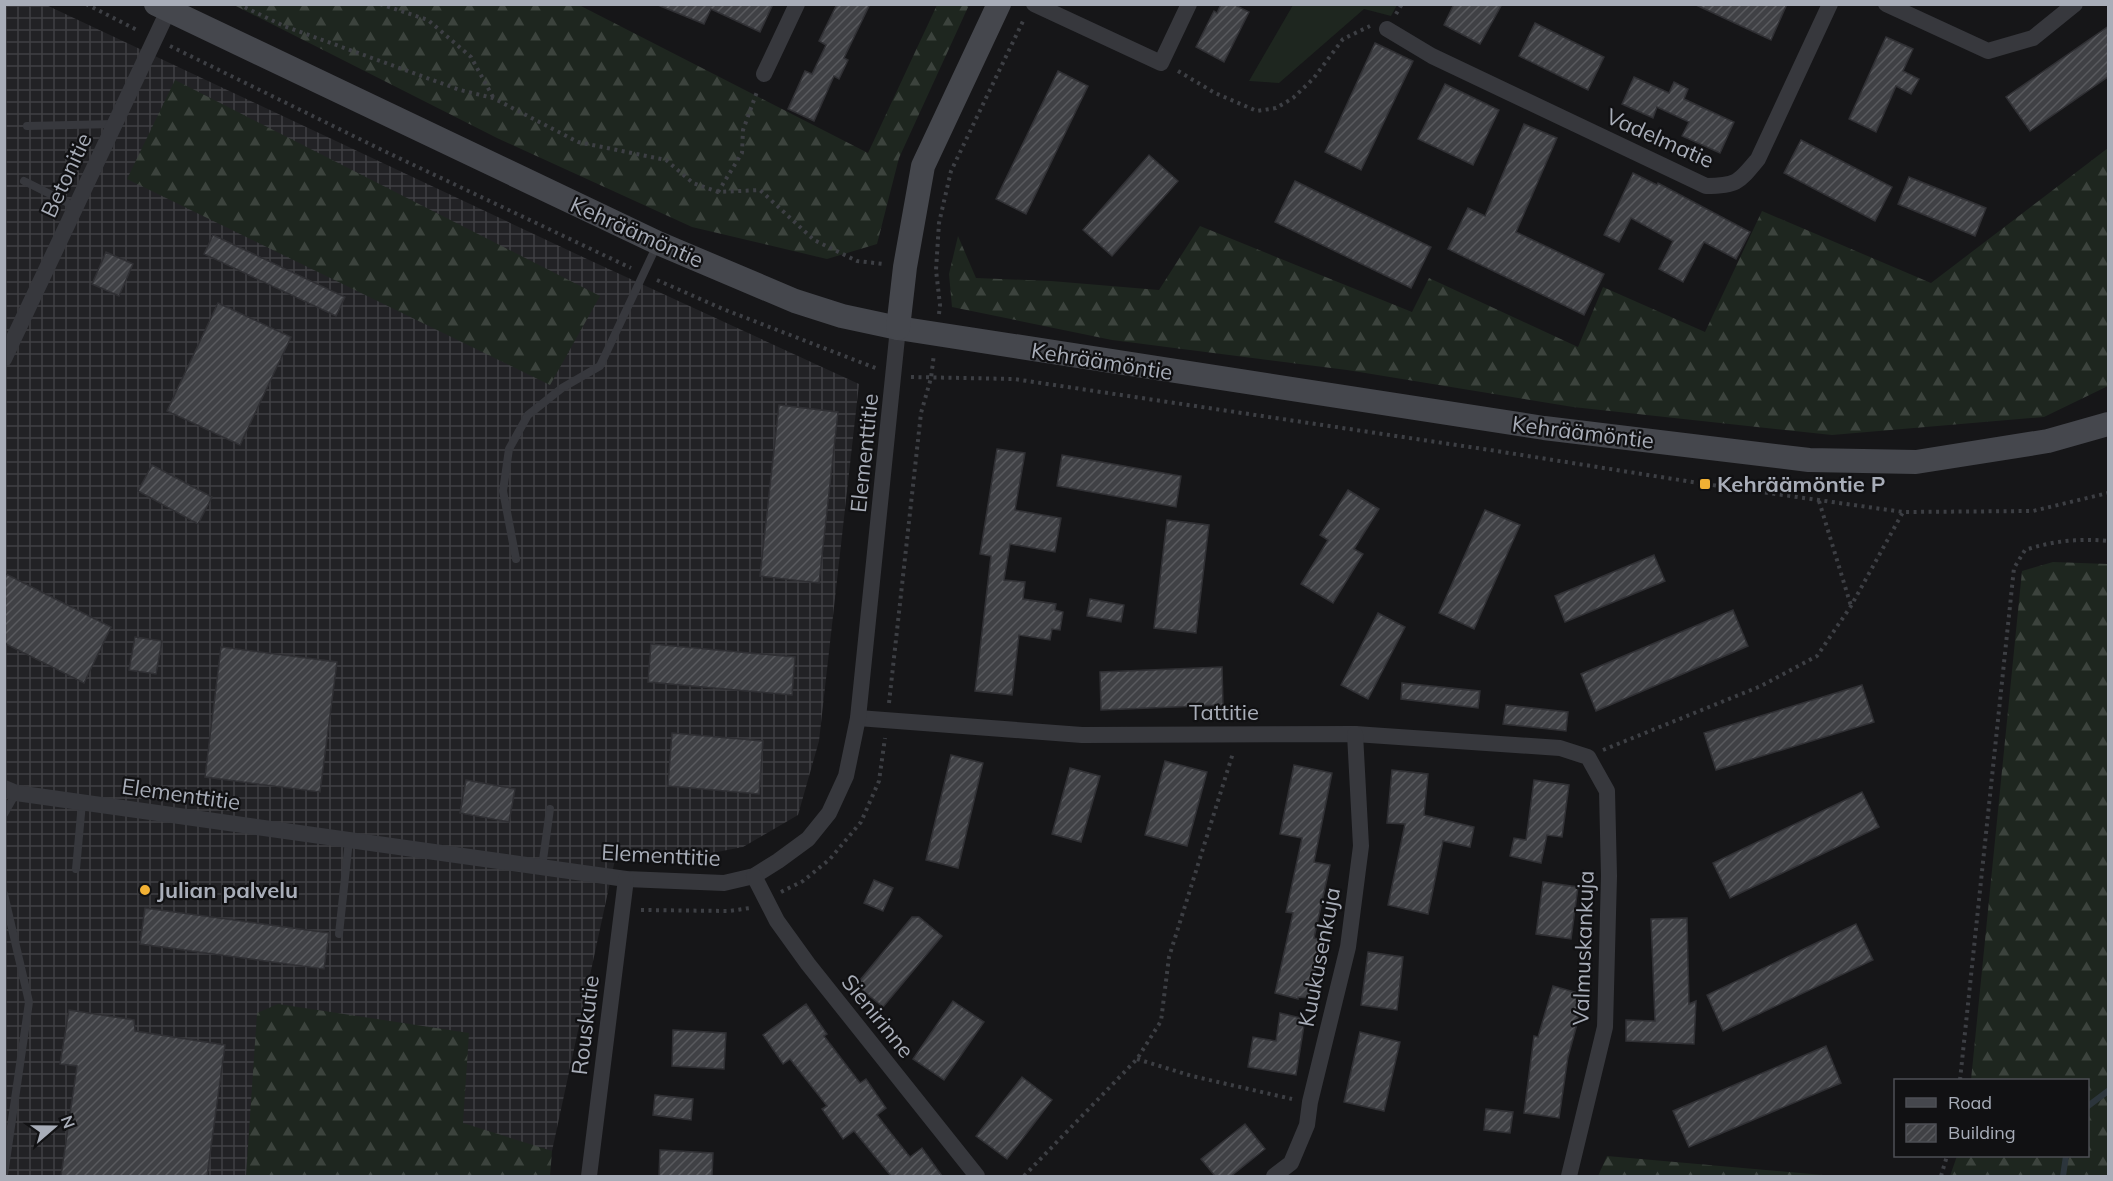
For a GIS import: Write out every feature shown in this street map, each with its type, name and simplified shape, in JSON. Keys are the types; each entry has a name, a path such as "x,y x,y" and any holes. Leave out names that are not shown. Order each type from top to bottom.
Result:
{"street":[{"path":"764,74 797,4"},
{"path":"898,328 905,267 923,166 999,4"},
{"path":"1030,10 1161,63 1189,4"},
{"name":"Vadelmatie","path":"1387,29 1432,56 1695,181 1706,186 1724,186 1741,181 1758,159 1830,4"},
{"path":"1886,4 1989,51 2033,38 2075,4"},
{"name":"Betonitie","path":"4,358 115,124 162,8"},
{"name":"Kehräämöntie","path":"162,8 658,243 795,301 842,316 898,328 936,336 1544,428 1809,460 1916,462 2048,441 2109,424"},
{"name":"Elementtitie","path":"10,791 626,879 724,883 754,876 808,839 829,813 846,776 858,718 898,328"},
{"name":"Tattitie","path":"858,718 1082,735 1354,734 1560,748 1588,757"},
{"name":"Kuukusenkuja","path":"1274,1176 1291,1163 1307,1125 1310,1102 1348,947 1361,846 1354,734"},
{"name":"Valmuskankuja","path":"1569,1176 1605,1027 1609,876 1607,791 1588,757"},
{"name":"Sienirinne","path":"754,876 777,921 808,964 977,1176"},
{"name":"Rouskutie","path":"589,1176 626,879"}],"lane":[{"path":"27,126 115,124"},
{"path":"24,181 77,207"},
{"path":"516,559 503,491 509,448 528,415 562,388 600,366 658,243"},
{"path":"4,814 10,791"},
{"path":"76,869 82,803"},
{"path":"542,867 550,809"},
{"path":"339,934 349,840"},
{"path":"4,894 29,1002 4,1175"}],"path":[{"path":"238,4 295,30 460,90 493,98 578,142 666,160 693,183 718,192 760,190 814,240 857,261 905,267"},
{"path":"380,4 428,20 471,57 493,98"},
{"path":"1161,63 1215,93 1257,111 1276,108 1293,98 1313,80 1343,39 1371,26 1387,29 1402,4"},
{"path":"931,378 940,305 936,270 939,223 951,171 1030,10"},
{"path":"718,192 742,153 742,130 764,74"},
{"path":"1819,501 1851,606"},
{"path":"1588,757 1622,741 1761,686 1817,656 1851,606 1903,512"},
{"path":"1960,1079 2014,568 2025,550 2052,542 2109,541"},
{"path":"1024,1176 1137,1059 1161,1021 1169,957 1239,735"},
{"path":"1137,1059 1192,1076 1310,1102"},
{"path":"1941,1176 1946,1157"}],"shaded area":[{"path":"44,4 859,384 819,741 798,815 743,847 691,857 616,855 552,1151 414,1144 409,1176 5,1176 4,5"}],"green space":[{"path":"234,5 579,5 868,153 937,5 969,5 899,158 877,244 827,259 692,227 497,138"},
{"path":"1293,5 1397,5 1391,16 1364,9 1279,83 1249,81"},
{"path":"175,80 600,296 550,385 127,179"},
{"path":"2108,148 2108,386 2044,417 1832,435 1573,407 1347,370 1112,340 952,307 949,274 958,236 976,278 1051,281 1159,290 1200,226 1412,312 1429,278 1578,347 1603,287 1705,332 1762,211 1931,283"},
{"path":"2053,562 2108,564 2108,1176 1950,1176 1957,1157 2089,1157 2089,1079 1971,1079 2022,571"},
{"path":"278,1004 469,1033 463,1123 552,1151 550,1176 246,1176 257,1013"},
{"path":"1607,1156 1834,1176 1598,1176"}],"building":[{"path":"773,4 760,32 711,9 704,24 658,5"},
{"path":"837,4 870,4 844,58 848,60 839,79 834,76 814,121 788,109 805,71 812,74 826,45 819,41"},
{"path":"1221,4 1233,4 1249,12 1224,62 1196,47 1214,11 1217,13"},
{"path":"1454,4 1502,4 1480,44 1444,25"},
{"path":"1694,4 1787,4 1771,40"},
{"path":"1535,23 1604,57 1588,90 1519,56"},
{"path":"2109,26 2109,76 2030,131 2006,97"},
{"path":"1886,37 1913,49 1903,71 1919,79 1911,94 1896,86 1876,132 1849,119"},
{"path":"1375,43 1413,61 1361,170 1325,152"},
{"path":"1058,71 1088,86 1026,214 996,199"},
{"path":"1634,77 1669,93 1674,82 1688,89 1684,99 1734,122 1720,153 1682,136 1689,122 1657,107 1653,118 1622,104"},
{"path":"1445,84 1499,110 1473,165 1418,139"},
{"path":"1524,124 1557,138 1516,232 1604,274 1584,315 1448,249 1468,208 1485,216"},
{"path":"1801,140 1892,187 1875,221 1784,173"},
{"path":"1149,155 1178,181 1112,256 1083,230"},
{"path":"1633,173 1657,185 1658,183 1750,232 1736,259 1704,242 1683,282 1659,269 1673,241 1631,218 1619,242 1604,235"},
{"path":"1909,177 1986,208 1975,236 1898,204"},
{"path":"1295,181 1431,247 1411,288 1275,222"},
{"path":"213,235 345,297 336,316 204,254"},
{"path":"106,252 133,264 119,296 92,284"},
{"path":"218,303 291,337 240,445 167,411"},
{"path":"779,405 838,412 819,583 760,576"},
{"path":"997,449 1025,453 1015,510 1061,518 1055,552 1010,544 1004,580 1025,582 1023,599 1056,604 1055,610 1063,612 1060,630 1052,629 1050,640 1019,635 1012,695 975,691 991,556 980,554"},
{"path":"1062,455 1181,476 1176,507 1057,486"},
{"path":"152,465 212,497 198,524 138,491"},
{"path":"1348,490 1379,509 1354,549 1363,554 1333,603 1301,584 1328,540 1320,535"},
{"path":"1485,510 1520,525 1474,629 1439,613"},
{"path":"1167,520 1209,525 1196,633 1154,628"},
{"path":"1654,555 1665,581 1565,622 1555,596"},
{"path":"4,573 111,627 84,683 4,643"},
{"path":"1090,599 1124,605 1121,622 1087,616"},
{"path":"1733,610 1748,646 1596,711 1581,674"},
{"path":"1378,613 1405,627 1368,699 1341,685"},
{"path":"135,637 162,641 156,674 129,670"},
{"path":"651,644 795,657 792,695 648,682"},
{"path":"221,647 337,662 320,792 205,777"},
{"path":"1222,667 1223,705 1101,710 1100,672"},
{"path":"1402,683 1480,691 1478,708 1401,699"},
{"path":"1862,685 1874,722 1716,770 1704,733"},
{"path":"1506,705 1568,712 1566,731 1503,724"},
{"path":"672,733 763,741 759,794 668,786"},
{"path":"951,755 983,763 958,868 926,860"},
{"path":"1165,761 1207,772 1187,846 1145,835"},
{"path":"1294,765 1332,773 1314,862 1330,865 1314,938 1322,940 1309,998 1298,997 1298,999 1275,993 1293,913 1286,912 1302,838 1280,834"},
{"path":"1070,768 1100,776 1081,842 1052,834"},
{"path":"1392,770 1428,774 1424,815 1474,827 1470,847 1443,841 1428,914 1388,905 1405,824 1387,823"},
{"path":"466,780 515,789 509,822 460,813"},
{"path":"1534,780 1569,785 1562,837 1547,835 1541,863 1510,856 1514,838 1526,840"},
{"path":"1862,792 1879,827 1730,898 1713,863"},
{"path":"874,880 893,888 883,911 864,903"},
{"path":"1543,882 1578,887 1571,939 1536,934"},
{"path":"145,908 329,933 324,969 140,944"},
{"path":"912,917 919,917 942,936 883,1007 856,985"},
{"path":"1687,918 1689,1004 1696,1001 1694,1044 1626,1041 1626,1020 1655,1021 1651,919"},
{"path":"1856,924 1873,960 1723,1031 1707,995"},
{"path":"1368,952 1403,957 1397,1010 1361,1005"},
{"path":"1553,986 1585,995 1568,1057 1559,1118 1524,1113 1534,1036 1538,1037"},
{"path":"953,1001 984,1022 944,1080 913,1059"},
{"path":"806,1004 827,1034 824,1036 860,1083 866,1079 886,1108 877,1115 890,1132 910,1157 922,1148 942,1176 891,1176 854,1131 843,1139 822,1109 827,1106 790,1059 783,1064 763,1035"},
{"path":"69,1010 134,1020 135,1031 225,1045 207,1176 61,1176 77,1066 60,1064"},
{"path":"1280,1013 1305,1019 1296,1075 1248,1067 1253,1037 1276,1041"},
{"path":"673,1030 726,1033 724,1069 672,1066"},
{"path":"1360,1032 1400,1042 1384,1111 1344,1102"},
{"path":"1826,1046 1841,1083 1689,1147 1673,1111"},
{"path":"1022,1077 1052,1100 1007,1159 976,1136"},
{"path":"655,1095 693,1099 691,1120 653,1115"},
{"path":"1486,1109 1513,1112 1510,1133 1484,1130"},
{"path":"1245,1124 1265,1149 1231,1176 1215,1176 1201,1159"},
{"path":"660,1150 713,1153 712,1176 659,1176"}],"waterway":[{"path":"2089,1105 2108,1091"},
{"path":"2063,1176 2066,1157"}],"place":[{"name":"Kehräämöntie P","path":"1705,484"},
{"name":"Julian palvelu","path":"145,890"}]}
